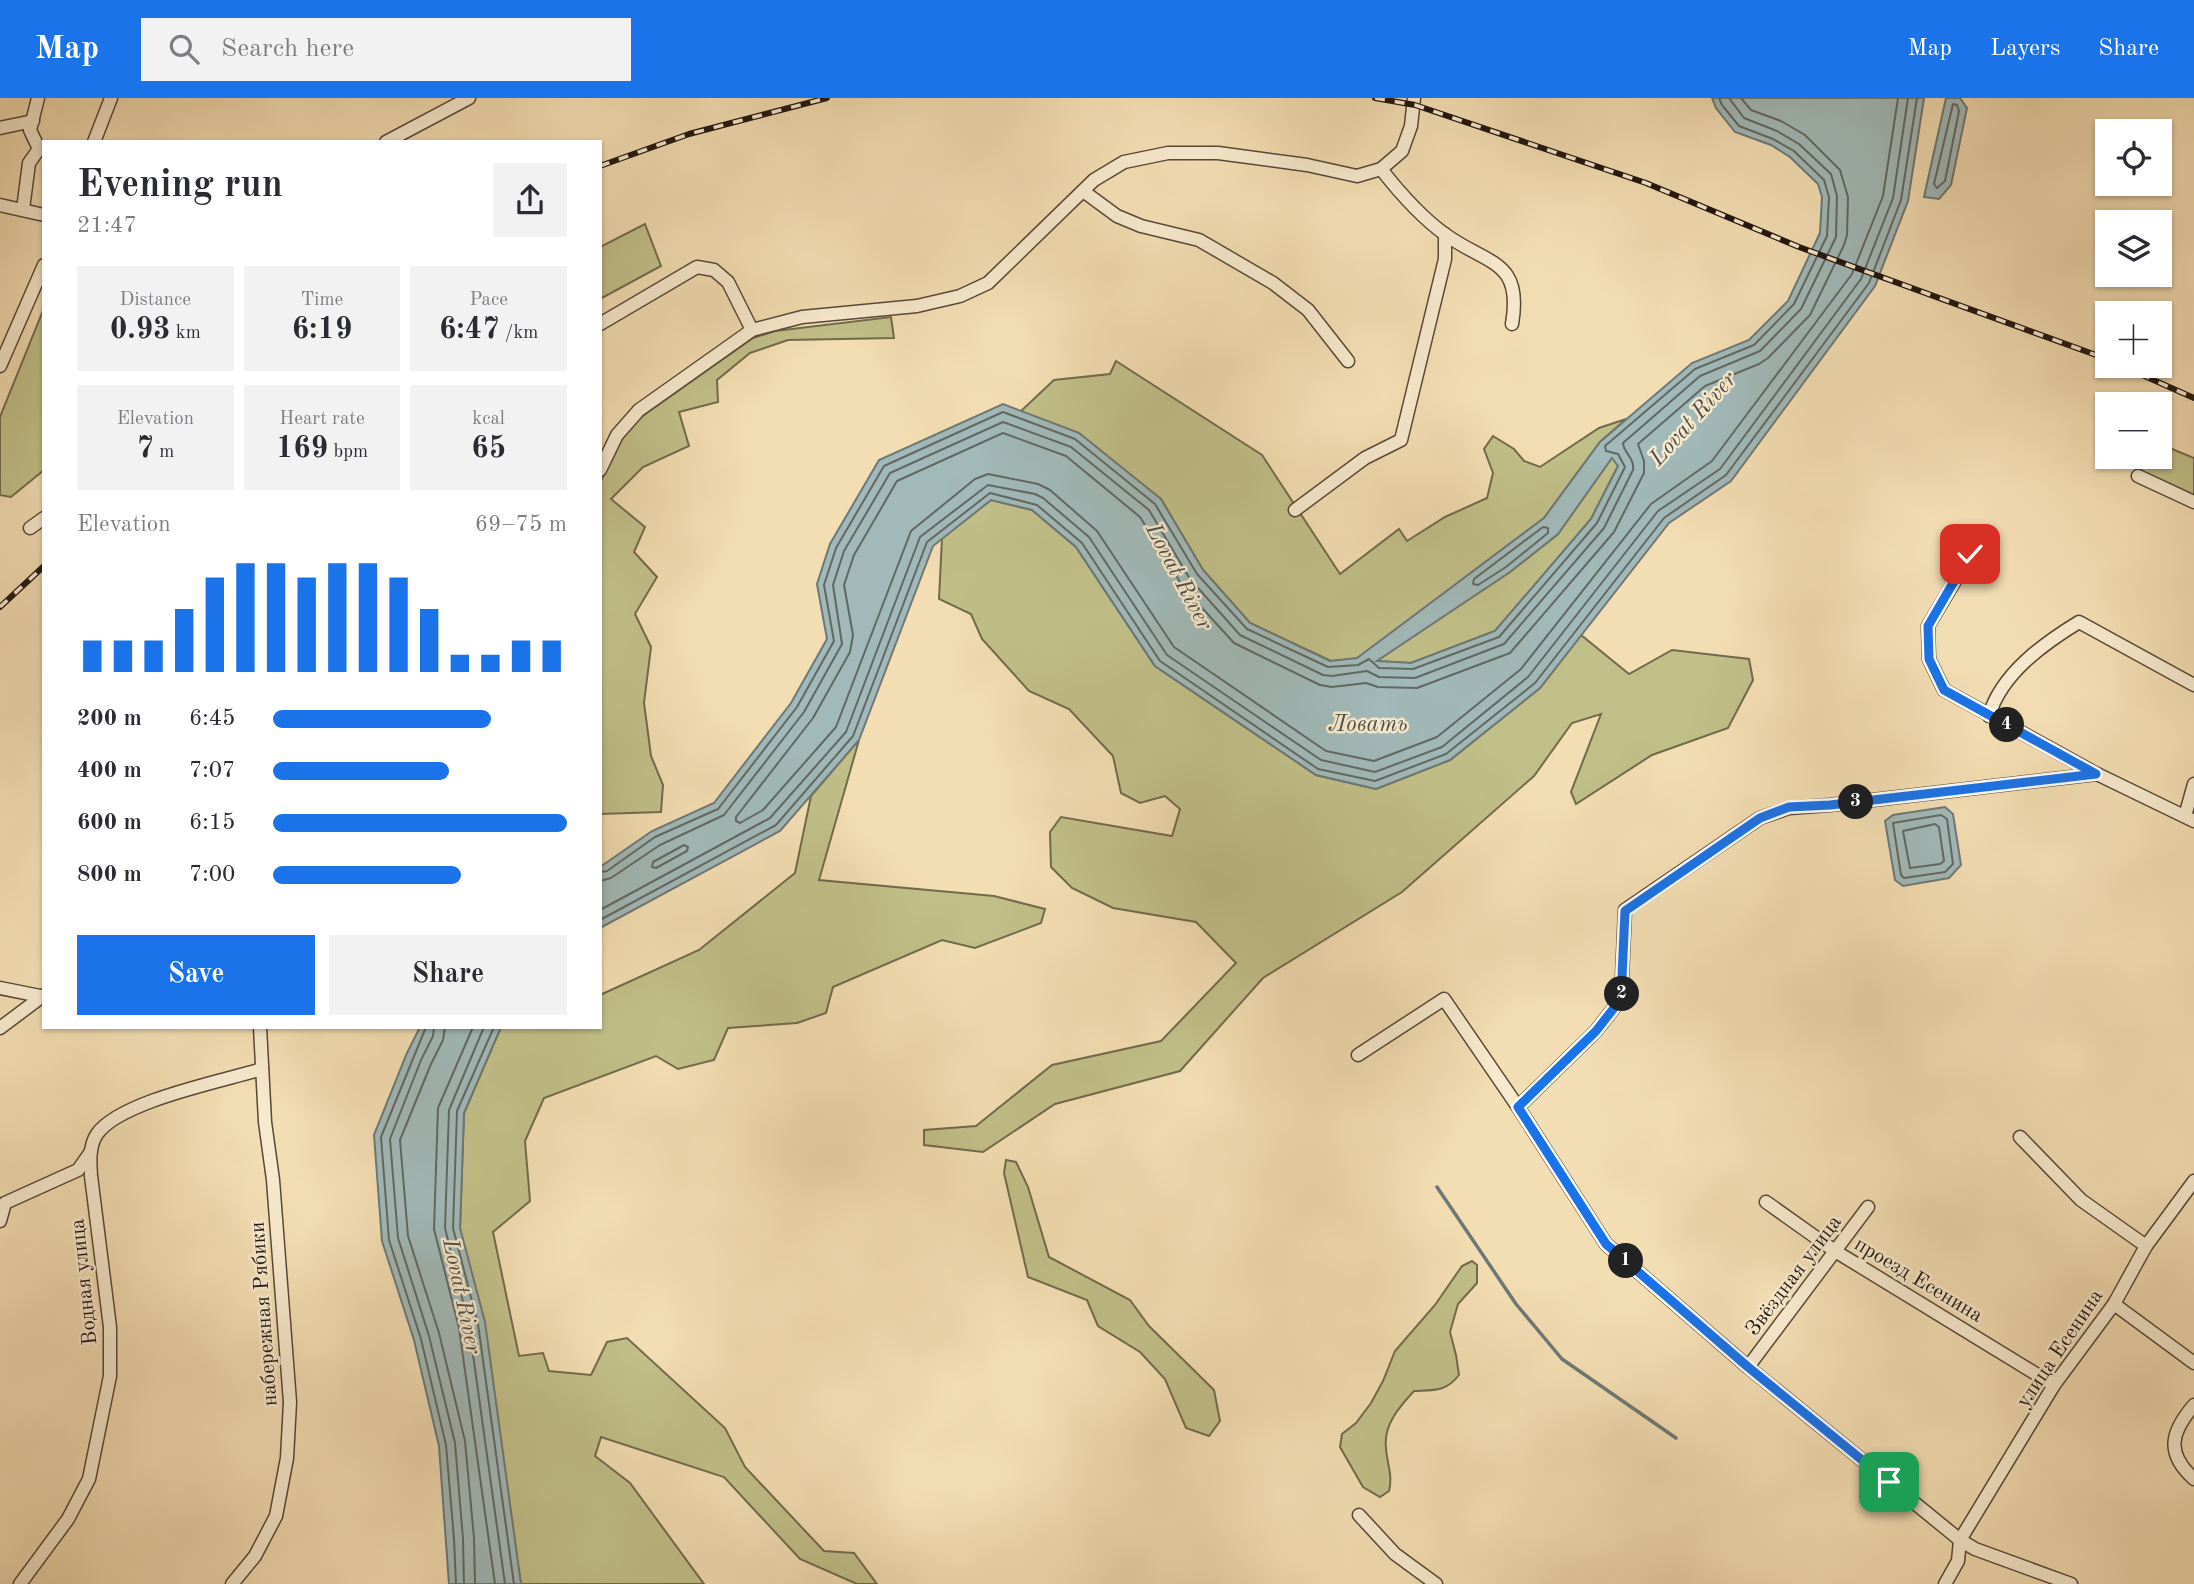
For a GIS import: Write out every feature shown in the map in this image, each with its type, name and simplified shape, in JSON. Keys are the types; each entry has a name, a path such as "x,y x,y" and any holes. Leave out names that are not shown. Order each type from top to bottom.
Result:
{"street":[{"path":"23,209 29,163 39,149 30,130 38,98"},
{"path":"95,140 111,98"},
{"path":"390,140 469,98"},
{"path":"602,466 617,435 639,410 752,330 802,317 917,306 960,296 988,283 1094,180 1124,162 1168,153 1218,153 1307,165 1357,176 1381,169 1402,151 1414,104"},
{"path":"0,128 33,121"},
{"path":"1381,169 1397,189 1445,234 1500,266 1513,285 1516,300 1512,324"},
{"path":"1083,191 1117,216 1141,226 1199,240 1273,283 1308,310 1348,361"},
{"path":"0,205 42,214"},
{"path":"1295,510 1365,458 1401,440 1445,259 1445,234"},
{"path":"602,323 697,267 714,270 728,282 752,330"},
{"path":"0,366 42,270"},
{"path":"2138,476 2194,502"},
{"path":"30,528 42,519"},
{"path":"1970,554 1928,626 1929,659 1944,690 2096,774 2189,818 2194,784"},
{"path":"1989,716 1994,698 2007,679 2059,634 2079,622 2194,685"},
{"path":"1518,1107 1596,1031 1621,999 1625,911 1760,818 1789,807 1830,805 2096,774"},
{"path":"0,988 42,995"},
{"path":"0,1028 42,995"},
{"path":"1358,1055 1444,999 1518,1107 1606,1244 1748,1367 1960,1540 1975,1549 2071,1584"},
{"name":"набережная Рябики","path":"232,1584 255,1556 276,1517 287,1458 290,1402 260,1029"},
{"path":"0,1221 5,1203 78,1170 90,1152 96,1135 111,1120 141,1105 262,1069"},
{"path":"2020,1137 2081,1200 2146,1246"},
{"name":"Водная улица","path":"20,1584 68,1519 89,1479 110,1376 110,1327 90,1152"},
{"name":"улица Есенина","path":"1945,1584 1958,1561 1960,1540 2054,1385 2114,1304 2146,1246 2194,1181"},
{"name":"проезд Есенина","path":"1766,1202 1835,1251 2054,1385"},
{"name":"Звёздная улица","path":"1748,1367 1868,1207"},
{"path":"2114,1304 2194,1363"},
{"path":"2194,1405 2182,1419 2174,1441 2179,1465 2194,1479"},
{"path":"1359,1515 1395,1554 1436,1584"}],"shaded area":[{"path":"645,224 661,266 602,298 602,246"},
{"path":"42,313 42,472 11,497 0,495 0,417"},
{"path":"891,317 894,338 788,340 750,353 717,380 718,402 679,412 689,446 643,467 611,499 645,527 634,552 657,577 635,614 651,647 644,703 651,756 663,785 661,812 602,814 602,479 620,441 637,420 753,338 775,331"},
{"path":"1116,361 1262,455 1340,574 1399,529 1407,541 1445,517 1487,498 1493,473 1484,449 1493,436 1514,449 1524,461 1540,467 1599,428 1626,419 1600,442 1544,518 1357,659 1331,661 1250,623 1203,570 1161,499 1021,411 1054,380 1110,374"},
{"path":"2172,449 2194,458 2194,496 2141,472 2142,469 2172,469"},
{"path":"1612,457 1618,466 1591,519 1495,631 1411,663 1375,661 1510,572 1558,534"},
{"path":"991,500 1032,510 1076,547 1155,666 1316,775 1376,789 1450,760 1540,688 1581,635 1629,674 1672,650 1749,659 1753,680 1728,728 1652,755 1576,804 1571,792 1601,714 1572,723 1534,776 1402,892 1263,978 1180,1071 1055,1104 983,1152 924,1145 924,1130 976,1126 1052,1065 1161,1041 1236,963 1196,922 1113,908 1072,888 1051,867 1050,832 1061,817 1172,836 1180,809 1165,796 1140,803 1121,793 1113,756 1069,709 1029,691 982,639 971,614 939,599 942,538"},
{"path":"859,740 819,880 994,896 1045,909 1041,923 975,948 942,940 833,987 826,1013 797,1023 728,1028 714,1060 678,1069 656,1056 544,1098 525,1141 530,1201 493,1232 519,1356 543,1353 549,1371 591,1375 607,1342 627,1338 725,1428 745,1467 824,1551 854,1553 877,1584 857,1584 800,1559 724,1477 601,1437 595,1456 630,1483 704,1584 521,1584 460,1228 464,1113 500,1029 602,1029 602,994 699,950 795,873 811,796"},
{"path":"1006,1160 1016,1162 1028,1187 1049,1257 1130,1300 1149,1326 1214,1390 1220,1421 1209,1436 1186,1428 1165,1379 1140,1352 1098,1326 1087,1300 1028,1277 1004,1173"},
{"path":"1472,1261 1477,1265 1477,1283 1458,1304 1450,1332 1459,1375 1444,1387 1414,1391 1394,1416 1386,1440 1389,1491 1380,1497 1363,1487 1340,1447 1342,1434 1356,1423 1371,1403 1395,1351 1435,1305 1462,1266"}],"water":[{"name":"Ловать","path":"1712,98 1924,98 1908,201 1875,286 1731,481 1669,523 1540,688 1450,760 1376,789 1316,775 1155,666 1076,547 1032,510 991,500 933,546 859,740 780,831 602,927 602,866 652,831 714,803 791,703 827,639 817,584 830,544 879,460 1003,404 1079,433 1161,499 1203,570 1250,623 1330,661 1357,658 1544,518 1600,442 1692,363 1749,340 1788,301 1820,233 1822,197 1818,184 1790,157 1771,145 1735,132 1716,108","holes":["1612,458 1618,466 1591,519 1495,631 1411,663 1377,661 1510,572 1558,534"]},
{"path":"1946,98 1960,98 1967,108 1951,185 1939,199 1924,197"},
{"path":"1945,807 1953,814 1961,865 1949,878 1903,886 1895,880 1885,821 1893,815"},
{"name":"Lovat River","path":"419,1029 500,1029 464,1113 460,1228 485,1322 521,1584 449,1584 439,1446 414,1340 382,1241 374,1135"}],"waterway":[{"path":"1437,1187 1516,1304 1562,1359 1676,1438"}],"railway":[{"path":"602,165 689,134 827,98"},
{"path":"1375,98 1415,105 1646,183 1799,247 2095,355"},
{"path":"2149,378 2194,398"},
{"path":"0,607 42,568"}],"route":[{"path":"1889,1482 1748,1367 1606,1244 1518,1107 1596,1031 1621,999 1625,911 1760,818 1789,807 1830,805 2096,774 1944,690 1929,659 1928,626 1970,554"}]}
